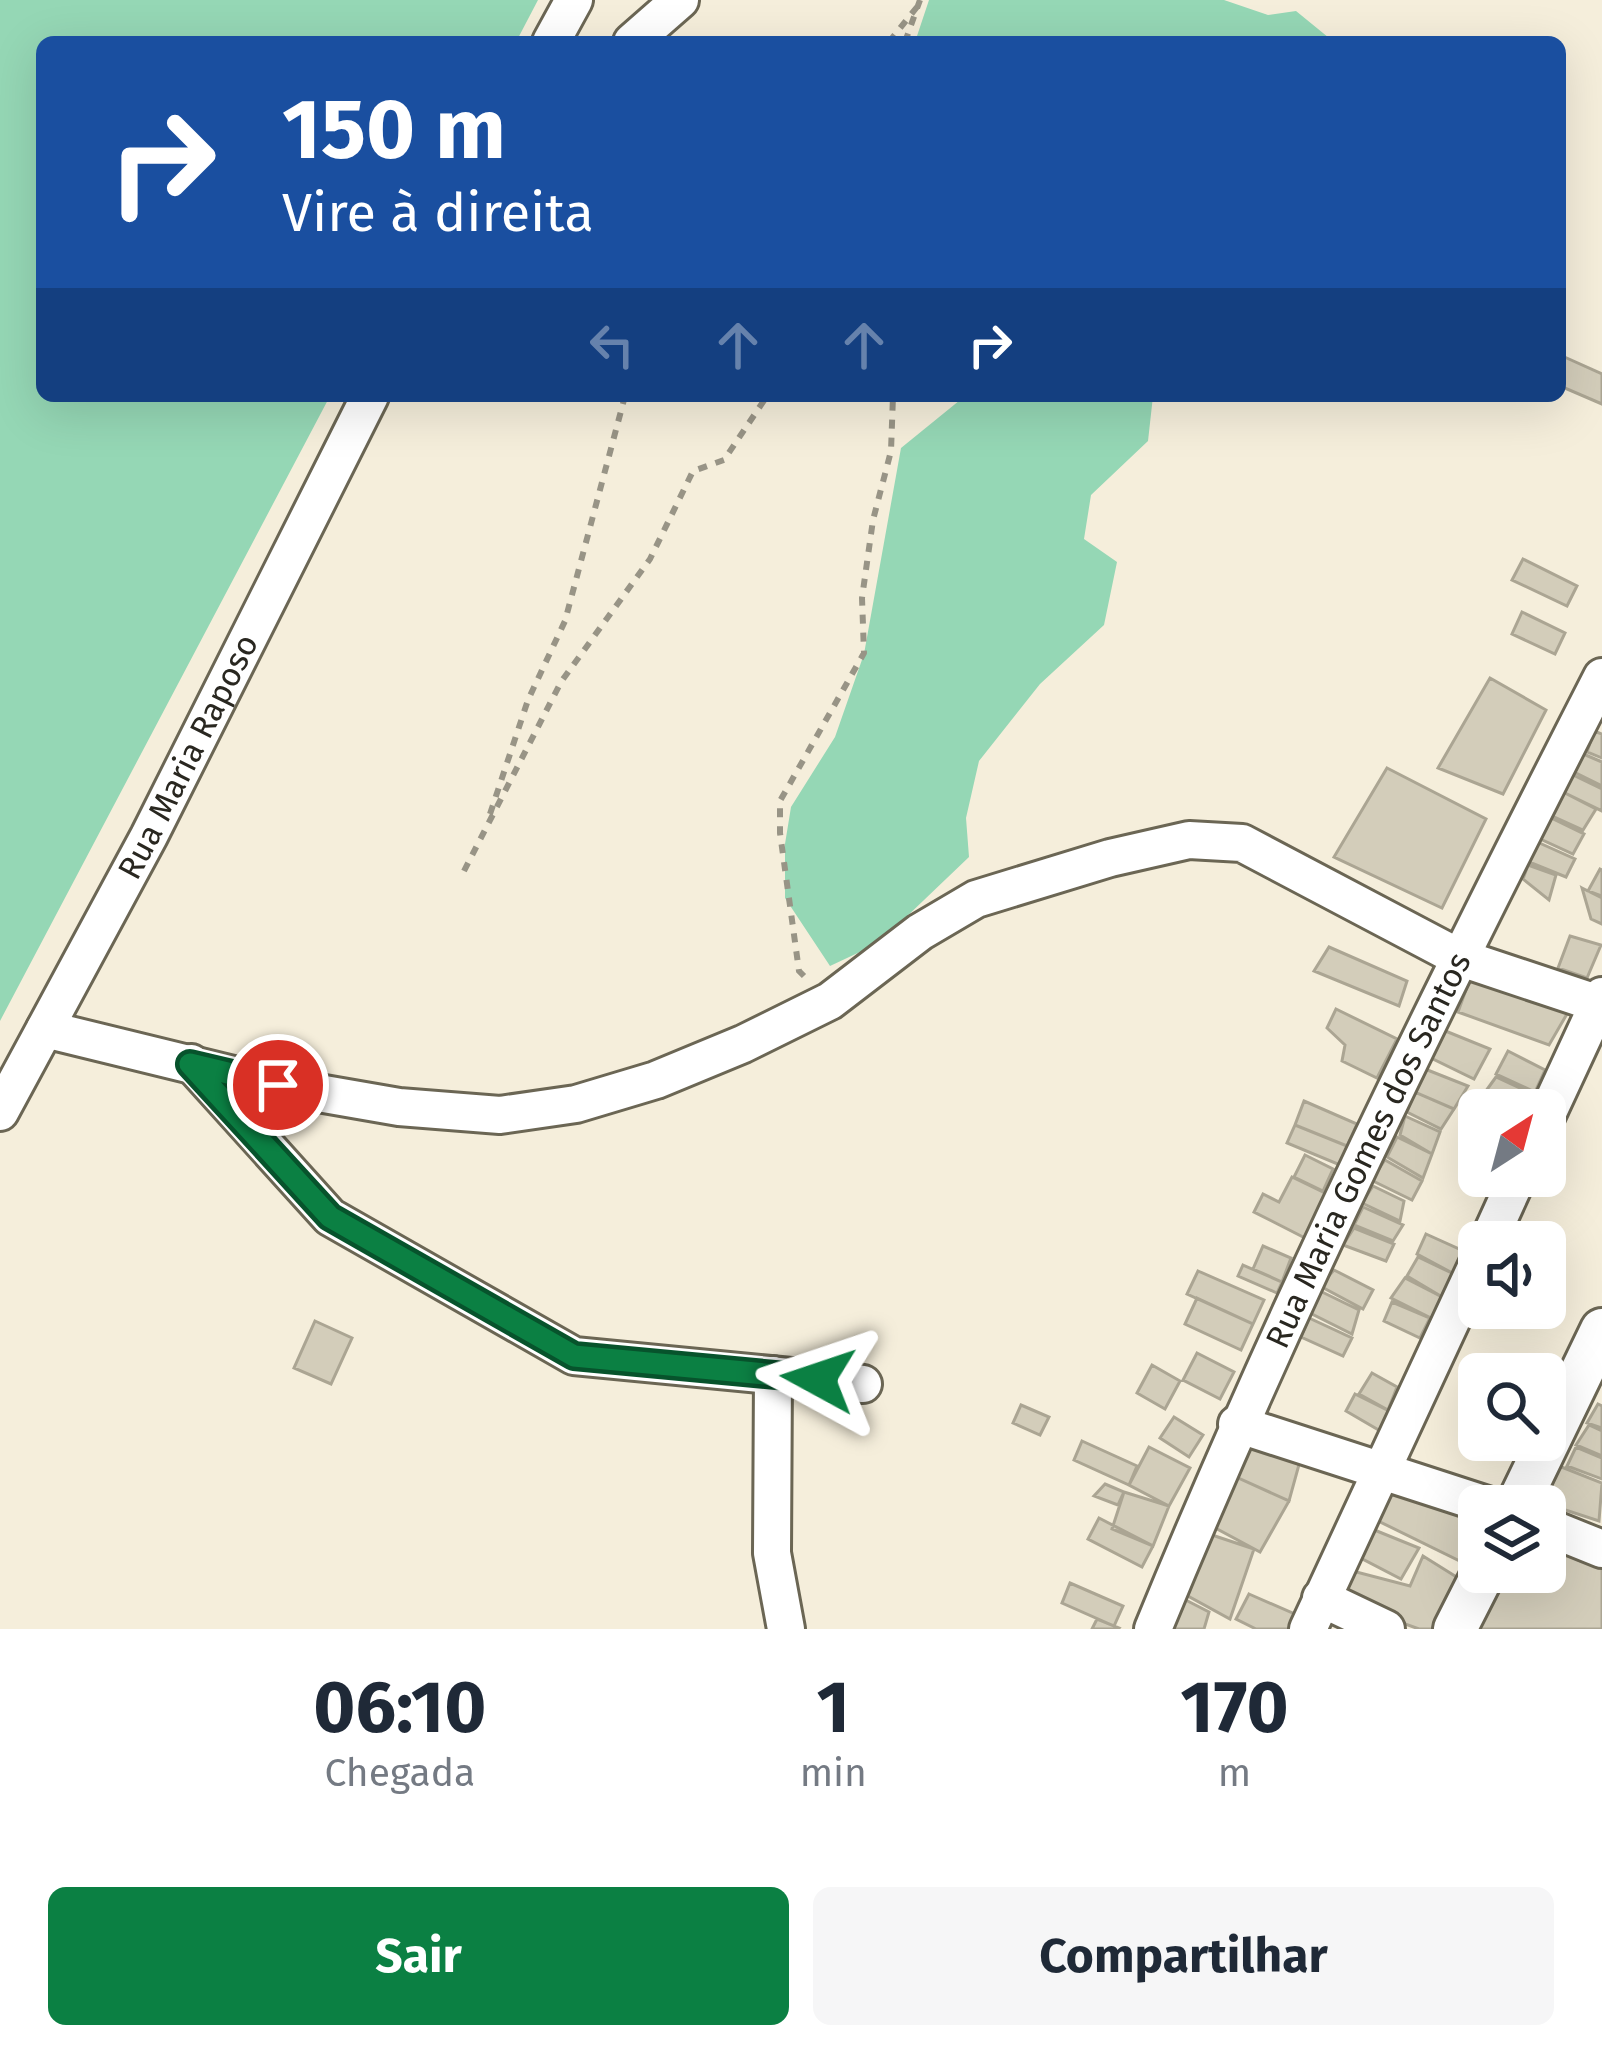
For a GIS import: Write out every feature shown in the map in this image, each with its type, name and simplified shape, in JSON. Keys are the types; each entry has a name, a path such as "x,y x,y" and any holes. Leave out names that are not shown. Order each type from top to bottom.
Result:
{"street":[{"path":"554,36 574,0"},
{"path":"639,36 680,0"},
{"name":"Rua Maria Raposo","path":"0,1112 149,836 367,402"},
{"name":"Rua Maria Gomes dos Santos","path":"1153,1629 1237,1424 1458,957 1602,677"},
{"path":"45,1030 278,1085 400,1107 500,1115 576,1104 656,1080 830,1001 920,932 976,899 1110,858 1189,840 1242,843 1458,957 1601,1002 1559,1089"},
{"path":"190,1064 330,1217 574,1356 863,1384"},
{"path":"1386,1629 1314,1613 1458,1307"},
{"path":"1527,1485 1602,1330"},
{"path":"773,1375 772,1553 786,1629"},
{"path":"1237,1424 1458,1495"},
{"path":"1566,1534 1602,1549"},
{"path":"1456,1629 1474,1593"}],"path":[{"path":"894,36 919,3"},
{"path":"907,36 919,3"},
{"path":"482,837 528,700 566,621 624,402"},
{"path":"464,871 561,682 650,560 693,471 724,460 763,402"},
{"path":"830,1001 799,971 780,801 864,653 862,598 873,520 891,452 893,402"}],"green space":[{"path":"0,0 538,0 519,36 36,36 36,402 327,402 0,1021"},
{"path":"929,0 1224,0 1268,15 1296,11 1327,36 917,36"},
{"path":"958,402 1152,402 1148,441 1091,495 1084,539 1117,562 1104,625 1040,684 979,761 966,818 969,857 879,943 830,966 785,898 785,844 791,807 835,737 864,654 901,448"}],"building":[{"path":"1566,358 1602,374 1602,404 1566,389"},
{"path":"1523,559 1577,586 1567,606 1512,580"},
{"path":"1522,612 1565,633 1555,654 1512,634"},
{"path":"1490,678 1546,710 1503,794 1438,768"},
{"path":"1594,731 1602,734 1602,758 1587,752"},
{"path":"1581,753 1602,762 1602,786 1574,772"},
{"path":"1387,768 1486,819 1442,908 1334,857"},
{"path":"1571,774 1602,789 1602,811 1563,792"},
{"path":"1563,792 1596,809 1583,830 1550,815"},
{"path":"1545,815 1584,834 1573,854 1536,837"},
{"path":"1535,841 1575,859 1566,877 1529,862"},
{"path":"1528,865 1556,875 1549,900 1523,879"},
{"path":"1602,870 1602,896 1588,891"},
{"path":"1582,888 1602,898 1602,924 1591,919"},
{"path":"1570,936 1601,945 1587,978 1558,968"},
{"path":"1329,947 1407,981 1399,1006 1314,971"},
{"path":"1472,973 1571,1007 1549,1045 1458,1012"},
{"path":"1336,1009 1397,1039 1377,1078 1342,1061 1345,1045 1327,1028"},
{"path":"1443,1030 1490,1049 1474,1079 1431,1058"},
{"path":"1508,1051 1545,1070 1536,1089 1496,1074"},
{"path":"1425,1069 1468,1086 1458,1089 1454,1109 1415,1092"},
{"path":"1496,1077 1522,1089 1487,1089"},
{"path":"1415,1092 1454,1109 1441,1129 1407,1112"},
{"path":"1304,1101 1357,1124 1347,1146 1295,1125"},
{"path":"1405,1116 1440,1132 1432,1154 1400,1135"},
{"path":"1295,1125 1347,1146 1340,1165 1287,1143"},
{"path":"1397,1137 1432,1154 1423,1178 1387,1157"},
{"path":"1305,1155 1333,1169 1323,1191 1294,1177"},
{"path":"1385,1160 1422,1181 1412,1200 1371,1180"},
{"path":"1292,1177 1329,1195 1307,1239 1254,1212 1263,1194 1279,1202"},
{"path":"1373,1186 1404,1201 1400,1221 1362,1203"},
{"path":"1363,1207 1403,1225 1393,1241 1354,1225"},
{"path":"1354,1228 1394,1244 1386,1261 1343,1245"},
{"path":"1426,1234 1458,1249 1458,1272 1456,1275 1417,1254"},
{"path":"1263,1246 1291,1258 1282,1282 1253,1269"},
{"path":"1418,1257 1456,1275 1444,1298 1407,1276"},
{"path":"1243,1265 1282,1282 1277,1293 1238,1276"},
{"path":"1334,1270 1373,1290 1363,1309 1320,1286"},
{"path":"1198,1271 1264,1300 1253,1324 1187,1294"},
{"path":"1405,1278 1444,1298 1435,1320 1391,1298"},
{"path":"1320,1291 1359,1310 1352,1334 1306,1311"},
{"path":"1197,1298 1253,1324 1241,1350 1185,1324"},
{"path":"1392,1302 1430,1318 1420,1338 1384,1321"},
{"path":"1309,1318 1352,1338 1343,1356 1301,1337"},
{"path":"315,1321 352,1338 331,1384 294,1368"},
{"path":"1197,1353 1234,1372 1220,1399 1183,1380"},
{"path":"1152,1365 1180,1381 1165,1409 1137,1393"},
{"path":"1372,1373 1397,1387 1388,1410 1359,1394"},
{"path":"1355,1394 1397,1415 1389,1436 1346,1411"},
{"path":"1598,1404 1602,1406 1602,1428 1587,1423"},
{"path":"1021,1405 1049,1417 1040,1435 1013,1423"},
{"path":"1174,1417 1203,1435 1189,1457 1160,1438"},
{"path":"1589,1425 1602,1431 1602,1456 1576,1445"},
{"path":"1082,1441 1137,1466 1129,1485 1074,1460"},
{"path":"1248,1444 1300,1461 1289,1501 1234,1476"},
{"path":"1149,1447 1190,1468 1169,1506 1129,1485"},
{"path":"1576,1447 1602,1458 1602,1479 1567,1466"},
{"path":"1559,1466 1602,1483 1599,1521 1566,1510 1566,1485 1551,1485"},
{"path":"1234,1476 1289,1501 1260,1552 1206,1523"},
{"path":"1105,1484 1124,1492 1118,1505 1094,1496"},
{"path":"1381,1491 1458,1512 1458,1560 1370,1517"},
{"path":"1124,1492 1169,1506 1153,1546 1112,1529"},
{"path":"1099,1518 1153,1546 1142,1567 1088,1539"},
{"path":"1367,1527 1419,1548 1401,1579 1353,1554"},
{"path":"1200,1531 1254,1549 1230,1619 1177,1590"},
{"path":"1566,1553 1602,1568 1602,1629 1472,1629 1490,1593 1566,1593"},
{"path":"1423,1556 1458,1578 1458,1591 1438,1629 1419,1629 1330,1597 1345,1569 1410,1586"},
{"path":"1070,1583 1123,1606 1114,1626 1062,1603"},
{"path":"1174,1594 1209,1612 1204,1629 1161,1629"},
{"path":"1249,1594 1297,1615 1289,1629 1256,1629 1236,1619"},
{"path":"1097,1619 1119,1628 1092,1629"}],"route":[{"path":"278,1085 190,1064 330,1217 574,1356 818,1379"}]}
